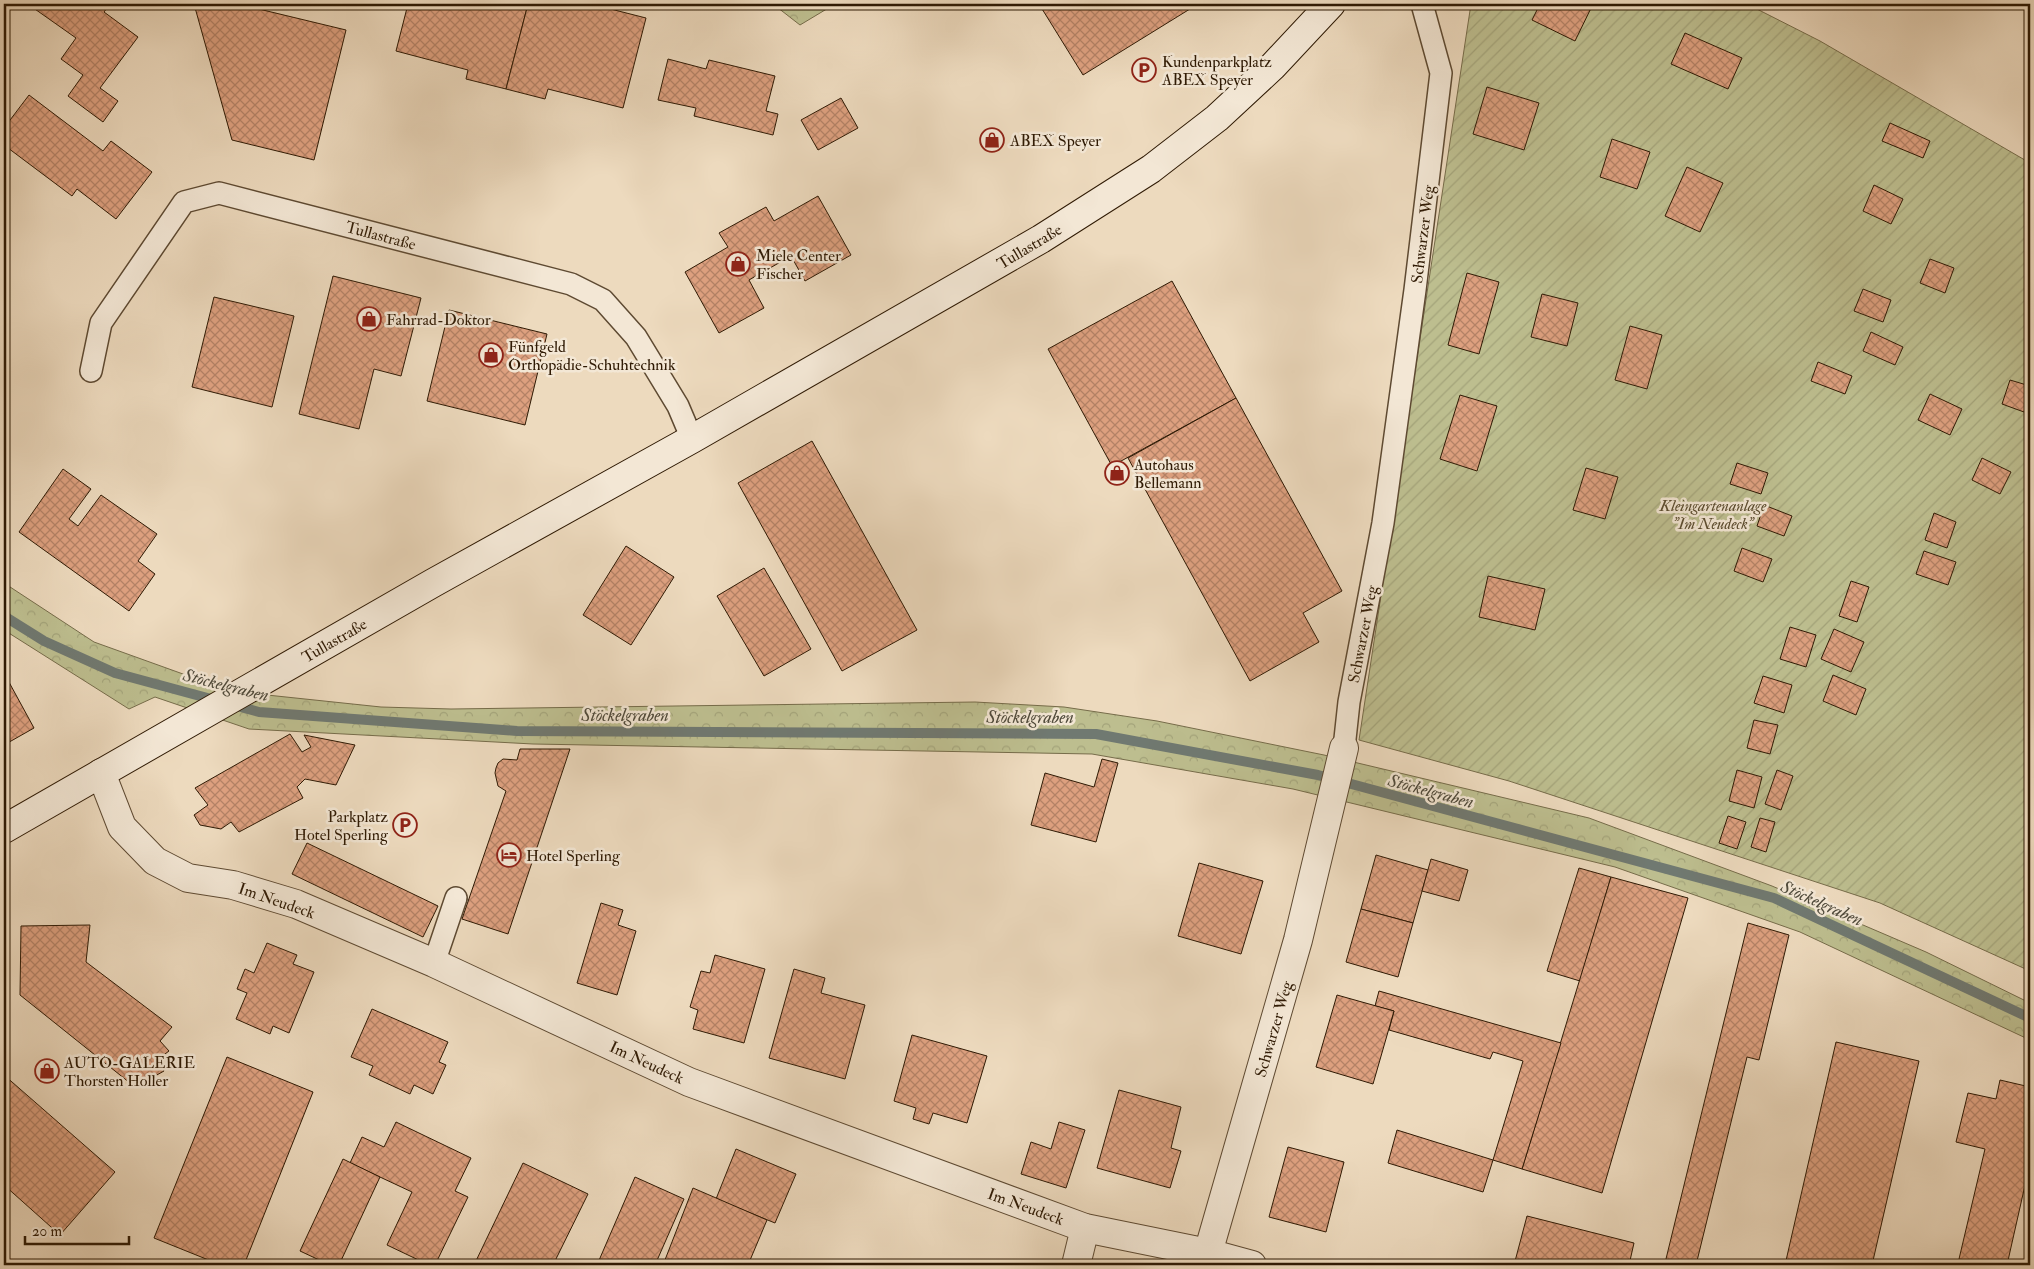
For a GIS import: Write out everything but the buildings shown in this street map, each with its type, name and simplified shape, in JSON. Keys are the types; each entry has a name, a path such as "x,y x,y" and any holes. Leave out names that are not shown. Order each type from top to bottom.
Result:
{"street":[{"name":"Tullastraße","path":"4,829 183,725 692,439 1042,239 1151,169 1217,118 1273,66 1331,4"},
{"name":"Schwarzer Weg","path":"1208,1253 1298,940 1342,754"},
{"name":"Im Neudeck","path":"101,773 122,827 155,861 188,878 232,884 296,904 434,963 689,1082 1085,1228 1208,1253 1252,1265"},
{"path":"1076,1265 1085,1228"}],"lane":[{"name":"Schwarzer Weg","path":"1342,754 1349,702 1383,523 1415,290 1441,73 1422,4"},
{"name":"Tullastraße","path":"91,371 101,322 184,202 219,193 571,284 603,300 636,337 678,406 692,439"},
{"path":"434,963 456,898"}],"green space":[{"path":"773,4 835,4 800,25"},
{"name":"Kleingartenanlage \"Im Neudeck\"","path":"1471,4 1747,4 1820,41 2030,163 2030,971 1880,903 1509,781 1359,740"},
{"path":"4,583 94,642 183,674 267,695 381,707 451,709 975,702 1064,707 1157,721 1324,755 1589,818 1772,886 1926,952 2030,1003 2030,1040 1800,932 1615,867 1293,789 1092,754 533,744 249,729 155,697 129,709 4,630"}],"waterway":[{"name":"Stöckelgraben","path":"4,616 44,641 115,673 259,712 517,731 1096,734 1318,775 1774,898 2030,1018"}],"place":[{"name":"Kundenparkplatz ABEX Speyer","path":"1144,70"},
{"name":"ABEX Speyer","path":"992,140"},
{"name":"Miele Center Fischer","path":"738,264"},
{"name":"Fahrrad-Doktor","path":"369,319"},
{"name":"Fünfgeld Orthopädie-Schuhtechnik","path":"491,355"},
{"name":"Autohaus Bellemann","path":"1117,473"},
{"name":"Parkplatz Hotel Sperling","path":"405,825"},
{"name":"Hotel Sperling","path":"509,855"},
{"name":"AUTO-GALERIE Thorsten Holler","path":"47,1071"}]}
